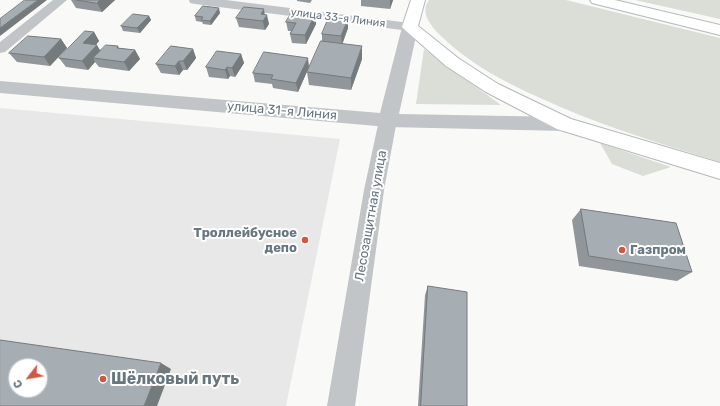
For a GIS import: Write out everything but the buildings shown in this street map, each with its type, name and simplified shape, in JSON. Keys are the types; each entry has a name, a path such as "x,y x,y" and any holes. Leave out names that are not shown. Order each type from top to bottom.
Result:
{"main road":[{"path":"418,0 410,27 452,62 492,88 564,124 720,171"},
{"path":"597,0 720,30"}],"street":[{"path":"0,49 61,0"},
{"name":"улица 33-я Линия","path":"195,0 410,27"},
{"name":"Лесозащитная улица","path":"341,406 374,190 388,120 410,27"},
{"name":"улица 31-я Линия","path":"0,87 388,120 564,124"}],"shaded area":[{"path":"429,0 566,0 720,38 720,162 650,140 582,116 512,85 486,71 463,55 437,32 426,15 426,5"},
{"path":"635,0 720,0 720,19"},
{"path":"424,49 501,105 416,104"},
{"path":"0,108 340,139 286,406 0,406"},
{"path":"600,143 671,167 643,176 612,164"}],"place":[{"name":"Троллейбусное депо","path":"305,240"},
{"name":"Газпром","path":"622,250"},
{"name":"Шёлковый путь","path":"103,379"}]}
